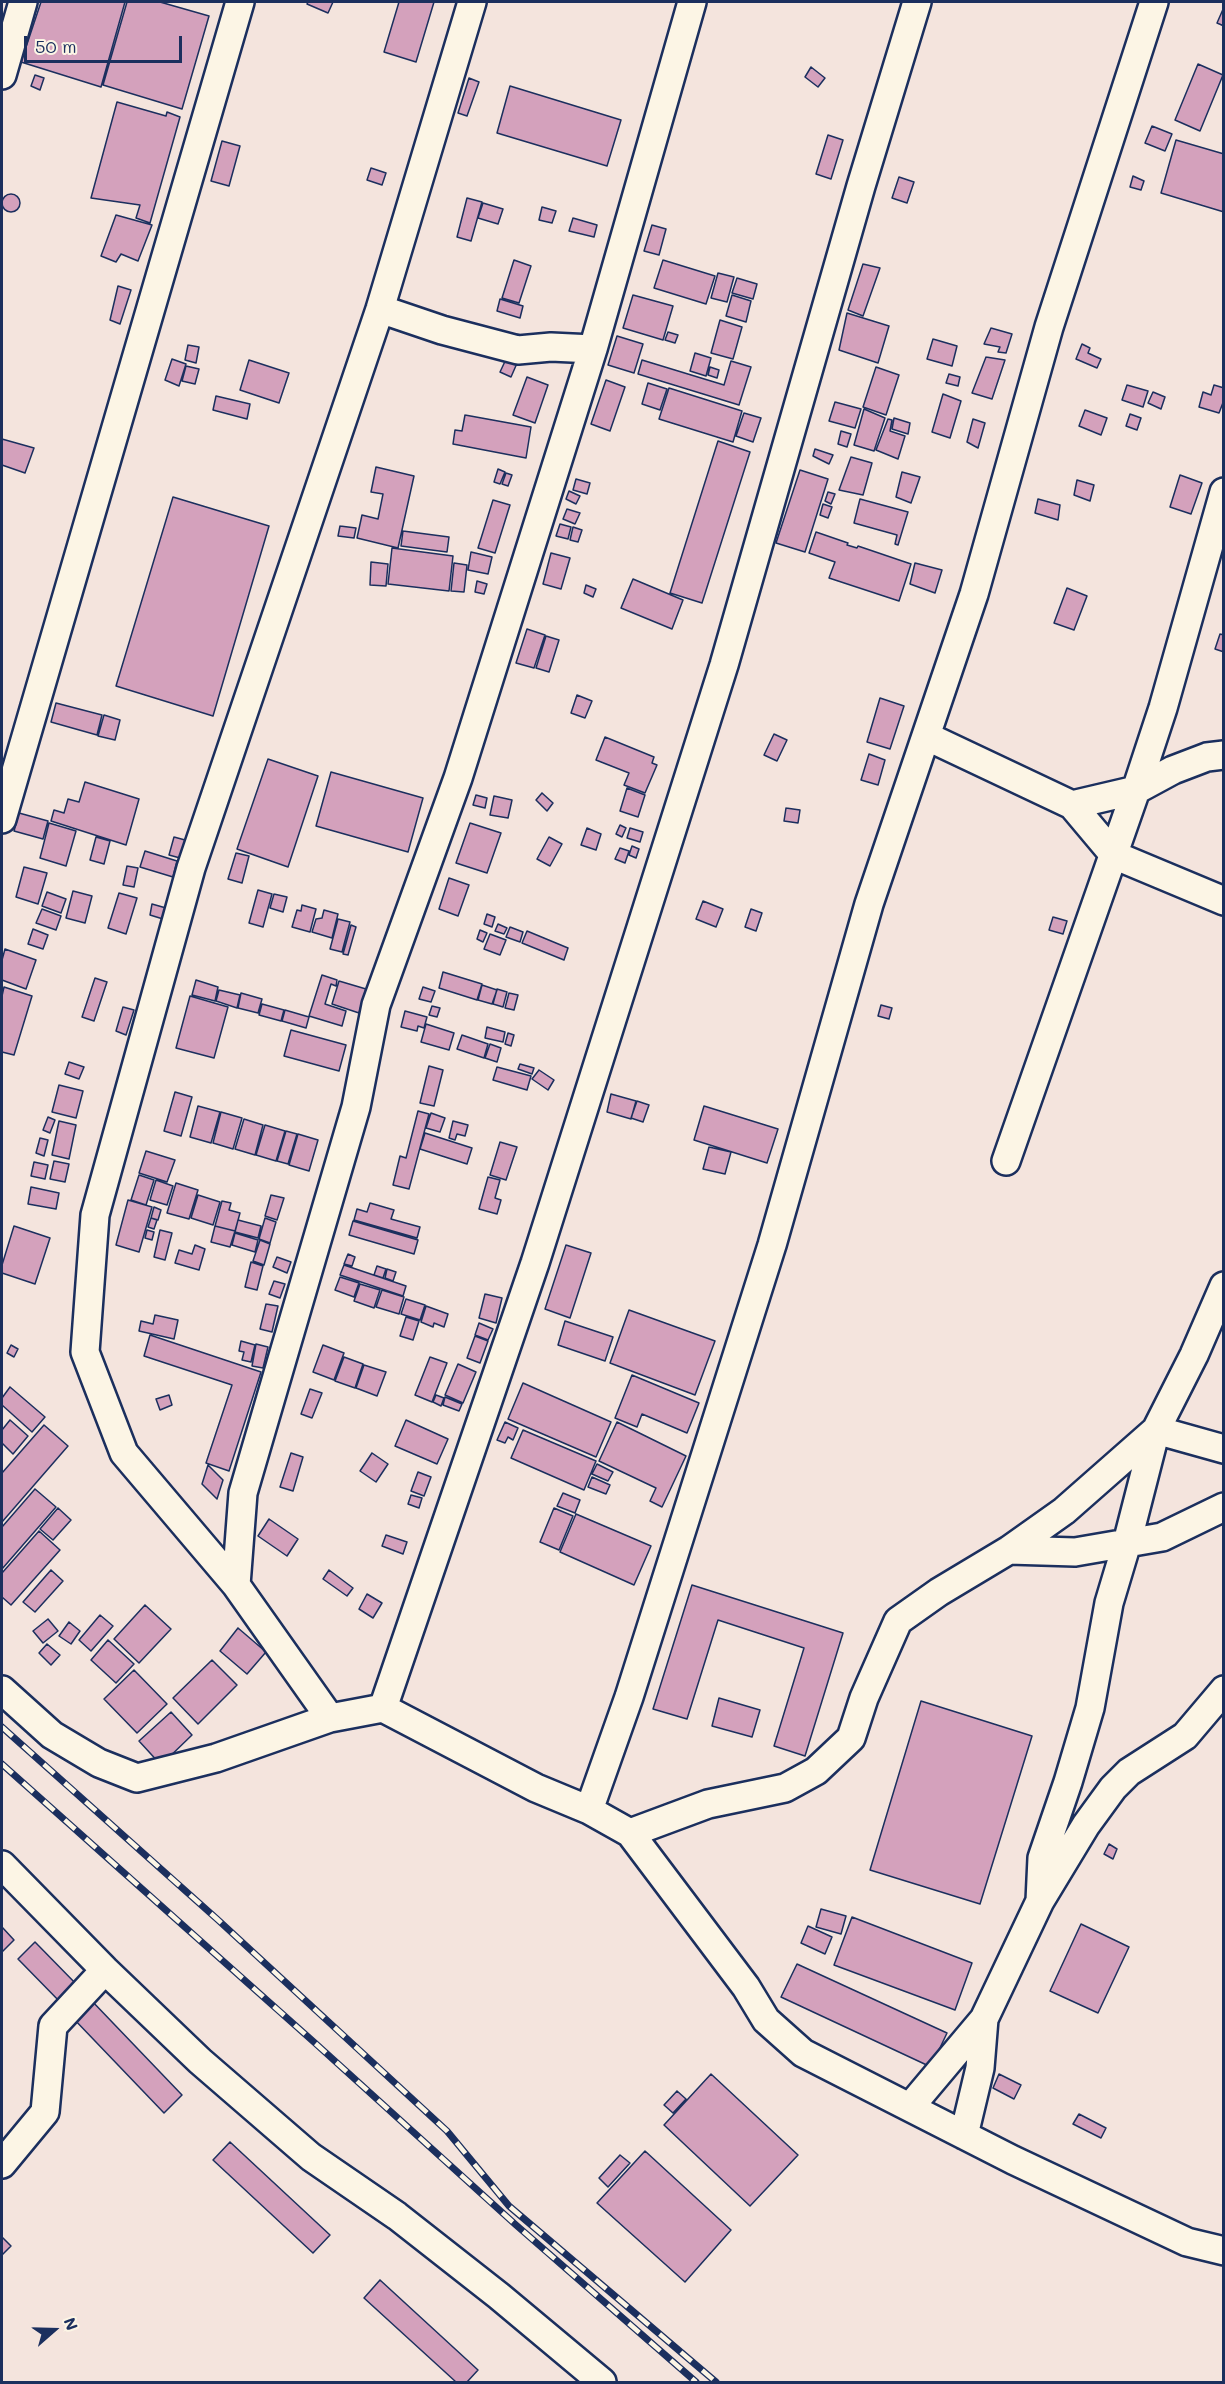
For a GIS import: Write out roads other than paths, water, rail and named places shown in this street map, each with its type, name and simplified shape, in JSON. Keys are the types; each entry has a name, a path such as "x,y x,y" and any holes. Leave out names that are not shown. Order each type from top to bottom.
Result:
{"street":[{"path":"2,75 23,2"},
{"path":"2,819 240,2"},
{"path":"330,1718 236,1584 124,1453 85,1352 95,1215 191,868 380,309 472,2"},
{"path":"236,1584 243,1493 356,1107 376,1005 458,778 593,349 692,2"},
{"path":"383,1708 536,1263 724,665 861,186 917,2"},
{"path":"589,1810 629,1697 772,1245 869,904 974,594 1049,327 1154,2"},
{"path":"380,309 462,336 518,350 551,347 593,349"},
{"path":"1006,1161 1136,790 1224,492"},
{"path":"926,736 1072,805 1114,855 1224,901"},
{"path":"1072,805 1136,790 1173,770 1207,757 1224,755"},
{"path":"1040,1901 1042,1858 1090,1708 1109,1603 1156,1430 1194,1355 1224,1286"},
{"path":"630,1833 708,1804 786,1788 816,1771 851,1738 864,1698 898,1621 939,1592 1009,1550 1064,1511 1156,1430"},
{"path":"1156,1430 1224,1449"},
{"path":"1009,1550 1075,1552 1162,1537 1224,1507"},
{"path":"2,1690 52,1735 99,1763 137,1778 216,1758 330,1718 383,1708 536,1788 589,1810 630,1833 746,1987 766,2020 803,2053 964,2135 1187,2242 1224,2252"},
{"path":"910,2107 984,2019 1040,1901 1086,1825 1113,1788 1129,1772 1185,1736 1224,1690"},
{"path":"3,1870 200,2061 311,2157 407,2223 602,2382"},
{"path":"2,2164 45,2112 53,2026 105,1970"},
{"path":"964,2135 980,2068 984,2019"}],"railway":[{"path":"2,1727 217,1919 447,2131 509,2206 716,2382"},
{"path":"2,1764 516,2225 696,2382"}]}
